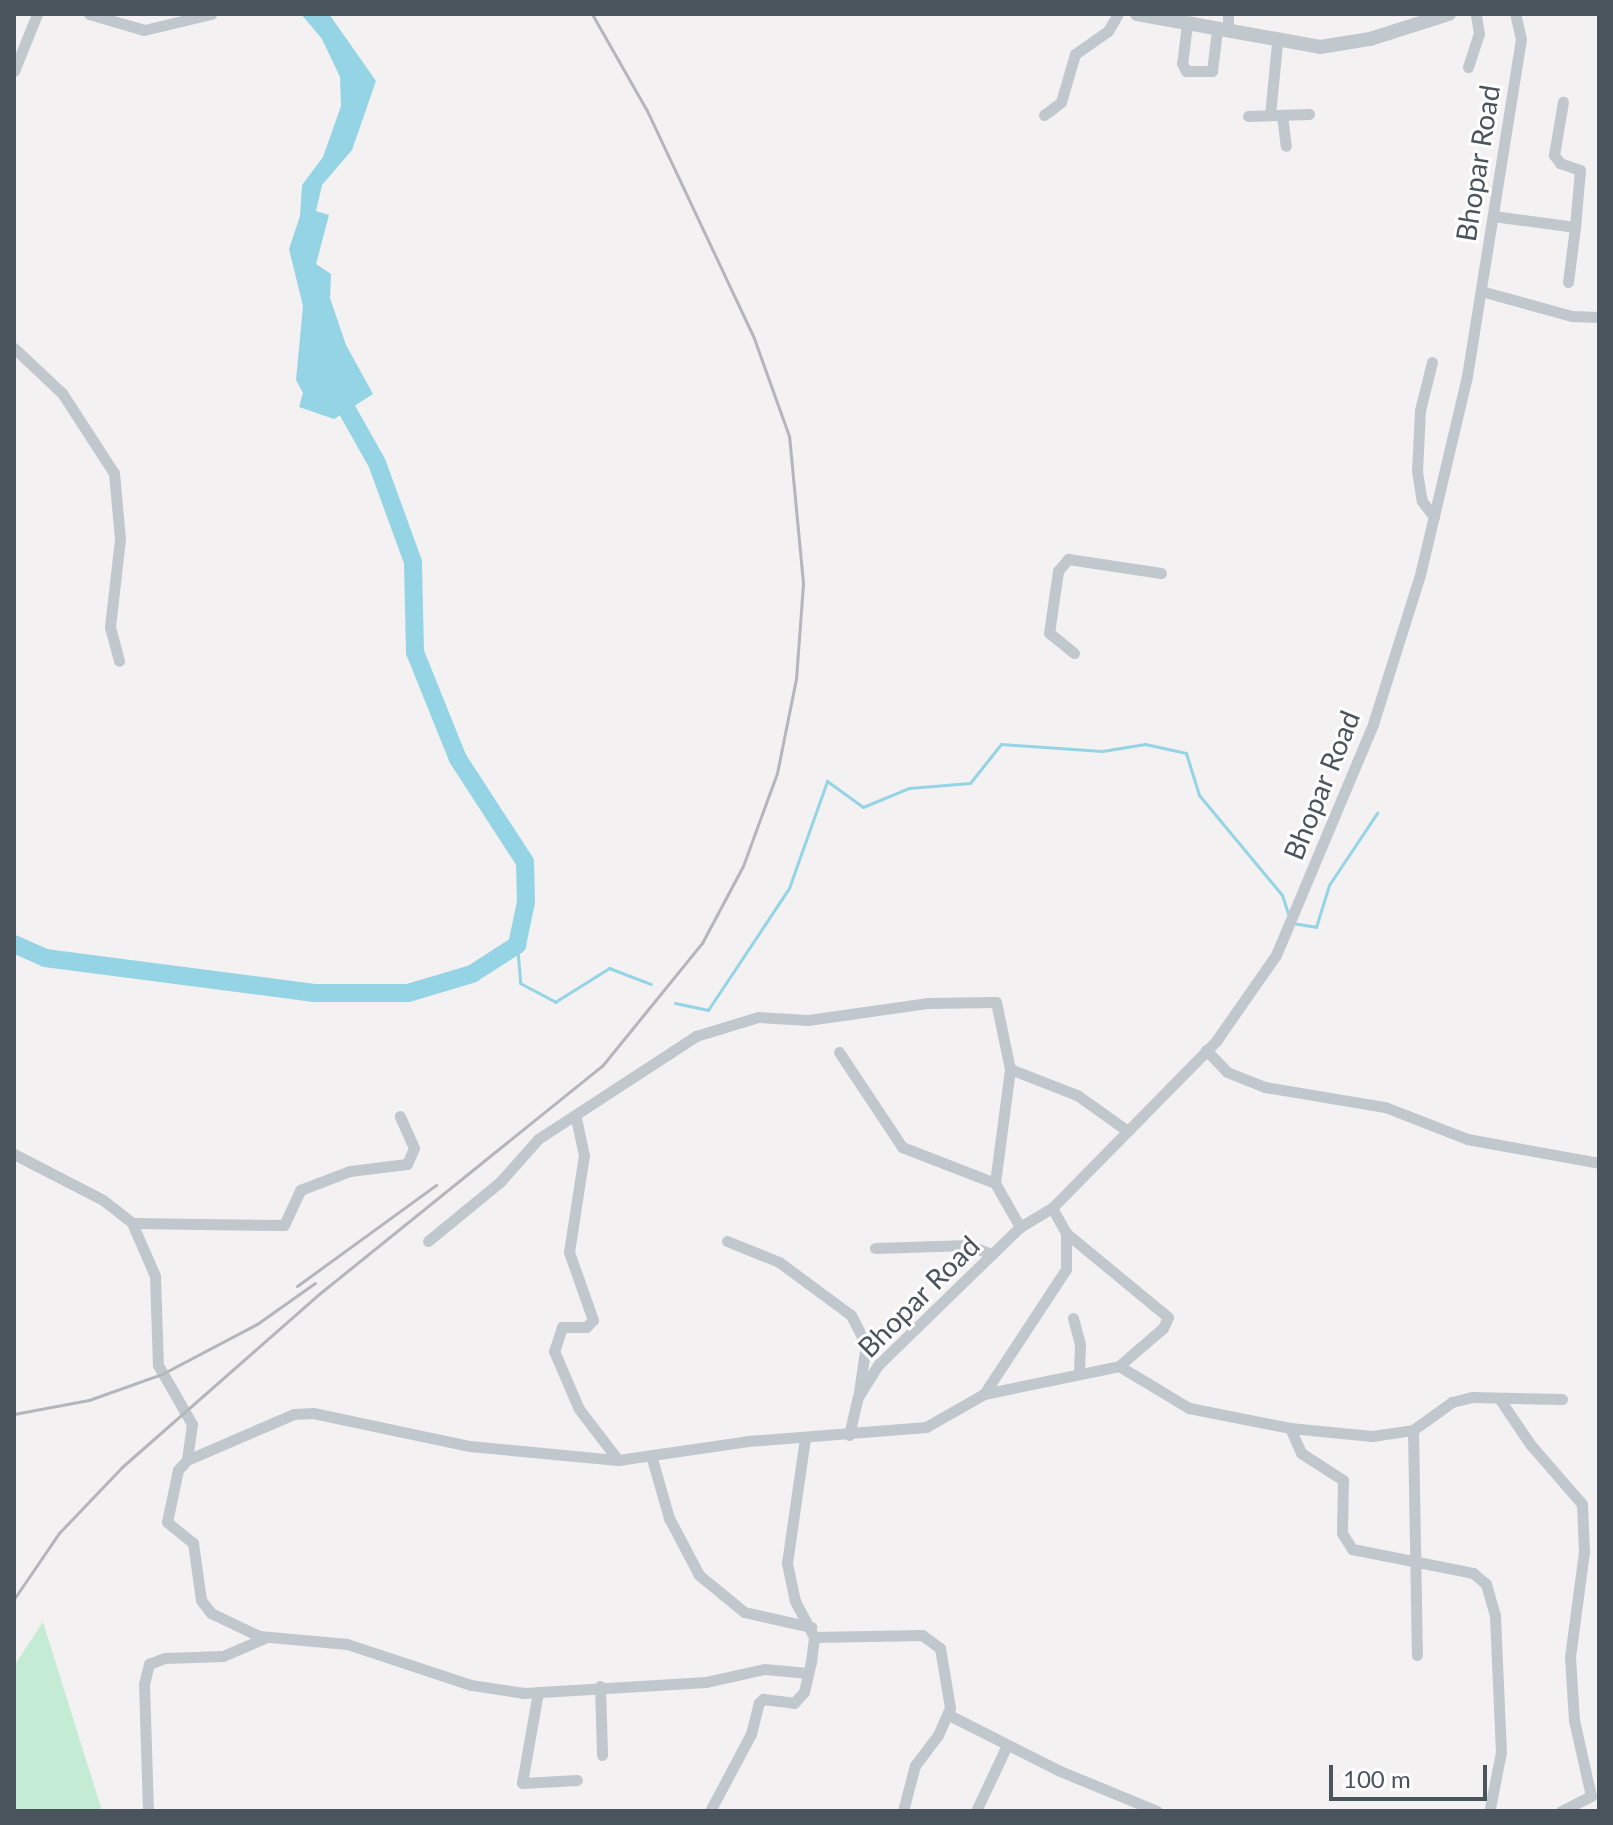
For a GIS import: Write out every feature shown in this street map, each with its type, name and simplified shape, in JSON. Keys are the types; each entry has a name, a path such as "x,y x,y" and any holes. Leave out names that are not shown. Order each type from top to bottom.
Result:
{"street":[{"path":"14,71 37,14"},
{"path":"89,14 144,30 211,14"},
{"path":"1044,115 1061,102 1075,54 1101,38 1118,14"},
{"path":"1137,14 1277,43 1320,47 1370,39 1413,19 1446,14"},
{"path":"1187,24 1182,63 1186,71 1212,71 1228,14"},
{"path":"1468,67 1479,34 1476,14"},
{"name":"Bhopar Road","path":"849,1435 858,1397 879,1364 1020,1227 1052,1208 1206,1050 1276,955 1373,724 1434,517 1481,291 1521,39 1515,14"},
{"path":"1277,43 1276,115 1286,146"},
{"path":"1563,102 1554,155 1560,163 1580,170 1568,282"},
{"path":"1248,116 1309,114"},
{"path":"1493,216 1575,227"},
{"path":"1481,291 1561,314 1599,317"},
{"path":"14,348 62,393 114,473 120,527 110,627 119,661"},
{"path":"1432,362 1420,410 1417,471 1422,501 1434,517"},
{"path":"1074,653 1049,633 1058,571 1068,559 1161,573"},
{"path":"428,1241 500,1182 538,1139 576,1118 696,1036 758,1017 808,1020 927,1003 996,1002 1010,1069 995,1183 1020,1227"},
{"path":"1206,1050 1227,1072 1265,1087 1385,1107 1467,1139 1599,1163"},
{"path":"839,1052 902,1147 995,1183"},
{"path":"1010,1069 1077,1095 1126,1130"},
{"path":"132,1223 284,1225 300,1190 350,1171 407,1164 414,1148 400,1116"},
{"path":"576,1118 584,1155 569,1252 593,1320 586,1327 562,1327 554,1351 579,1409 618,1460"},
{"path":"14,1154 103,1200 132,1223 155,1276 158,1365 192,1424 187,1460"},
{"path":"1052,1208 1066,1233 1168,1317 1163,1328 1119,1366"},
{"path":"984,1394 1066,1269 1066,1233"},
{"path":"727,1241 779,1262 851,1315 866,1344 858,1397"},
{"path":"875,1248 954,1244 992,1254"},
{"path":"1073,1318 1080,1344 1079,1371"},
{"path":"808,1673 764,1669 706,1682 538,1692 471,1685 347,1644 267,1637 211,1613 201,1600 193,1543 167,1522 178,1470 187,1460 266,1424 313,1413 469,1446 618,1460 926,1427 984,1394 1079,1371 1119,1366 1142,1376 1176,1404 1290,1428 1372,1436 1413,1430 1452,1402 1499,1398 1562,1399"},
{"path":"1499,1398 1582,1504 1584,1552 1570,1657 1574,1720 1591,1796 1561,1811"},
{"path":"1290,1428 1301,1453 1343,1480 1342,1533 1352,1549 1473,1573 1492,1598 1501,1766 1492,1810"},
{"path":"1413,1430 1417,1655"},
{"path":"710,1811 751,1734 759,1703 763,1699 794,1703 808,1673 813,1632 795,1601 787,1563 805,1438"},
{"path":"651,1455 669,1518 699,1575 744,1612 813,1632 922,1635 940,1648 950,1689 949,1715 915,1765 903,1811"},
{"path":"148,1811 144,1684 149,1664 165,1658 223,1656 267,1637"},
{"path":"600,1686 602,1755"},
{"path":"538,1692 522,1783 577,1780"},
{"path":"949,1715 1007,1745 1157,1811"},
{"path":"976,1811 1007,1745"}],"green space":[{"path":"43,1622 102,1811 14,1811 14,1666"}],"water":[{"path":"301,14 329,14 376,81 352,150 322,185 316,211 329,215 316,264 331,274 330,298 346,345 373,394 334,419 299,407 303,393 296,380 303,306 289,249 300,216 302,185 323,157 341,106 340,77 322,39"}],"waterway":[{"path":"14,944 45,958 313,993 408,993 472,974 517,945 526,902 525,862 458,759 415,652 413,562 377,463 337,392"},
{"path":"675,1003 708,1010 789,888 827,781 863,807 909,788 970,783 1001,744 1102,751 1145,744 1186,753 1199,795 1282,895 1288,913"},
{"path":"1292,923 1316,927 1329,885 1377,813"},
{"path":"517,945 520,983 555,1002 609,968 651,984"}],"railway":[{"path":"14,1599 59,1533 122,1467 319,1294 602,1066 702,943 743,866 777,773 796,679 803,583 789,436 754,338 646,109 592,14"},
{"path":"297,1286 436,1185"},
{"path":"14,1414 89,1400 162,1374 257,1324 315,1283"}]}
